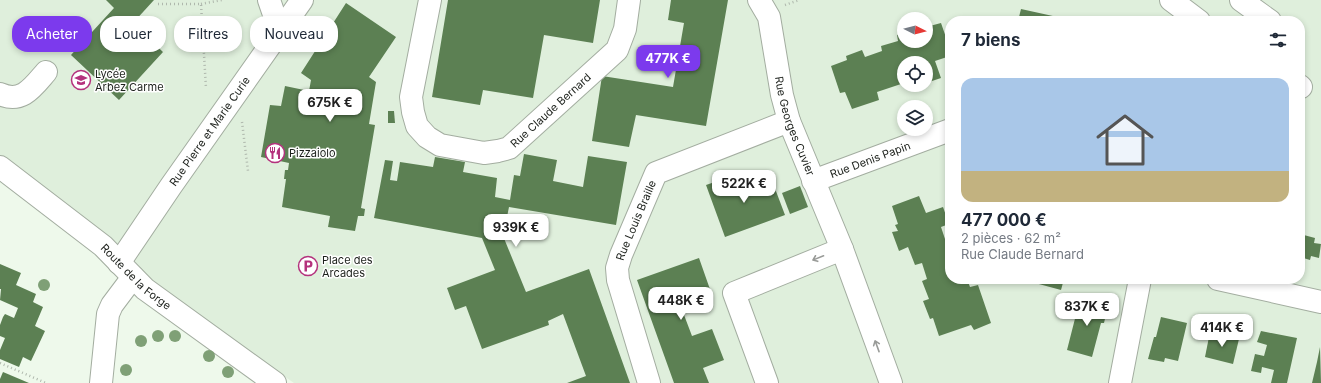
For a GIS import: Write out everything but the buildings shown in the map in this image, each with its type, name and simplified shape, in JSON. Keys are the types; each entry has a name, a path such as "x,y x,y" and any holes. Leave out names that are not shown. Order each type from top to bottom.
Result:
{"street":[{"path":"269,0 274,16"},
{"name":"Rue Pierre et Marie Curie","path":"291,16 302,0"},
{"name":"Rue Claude Bernard","path":"430,0 411,97 417,126 426,137 440,145 484,153 509,148 617,50 625,29 629,0"},
{"name":"Rue Georges Cuvier","path":"759,0 769,17 782,95 790,121 813,181 842,249 891,383"},
{"path":"1170,0 1191,16"},
{"path":"1241,0 1263,16"},
{"name":"Rue Pierre et Marie Curie","path":"102,383 108,314 126,270 171,186 266,52"},
{"path":"0,94 13,97 25,94 46,72"},
{"name":"Rue Louis Braille","path":"649,383 618,280 618,268 621,255 656,173 790,121"},
{"name":"Rue Denis Papin","path":"813,181 945,132"},
{"name":"Route de la Forge","path":"0,166 103,246 145,289 275,383"},
{"path":"767,383 734,292 842,249"},
{"path":"1120,383 1139,284"},
{"path":"1240,284 1321,302"}],"path":[{"path":"158,4 201,4 222,0"},
{"path":"201,4 206,88"},
{"path":"241,115 248,171"},
{"path":"0,363 46,383"}],"shaded area":[{"path":"0,0 1321,0 1321,383 294,383 123,265 0,159"}],"place":[{"name":"Lycée Arbez Carme","path":"81,80"},
{"name":"Pizzaiolo","path":"275,153"},
{"name":"Place des Arcades","path":"308,266"}]}
